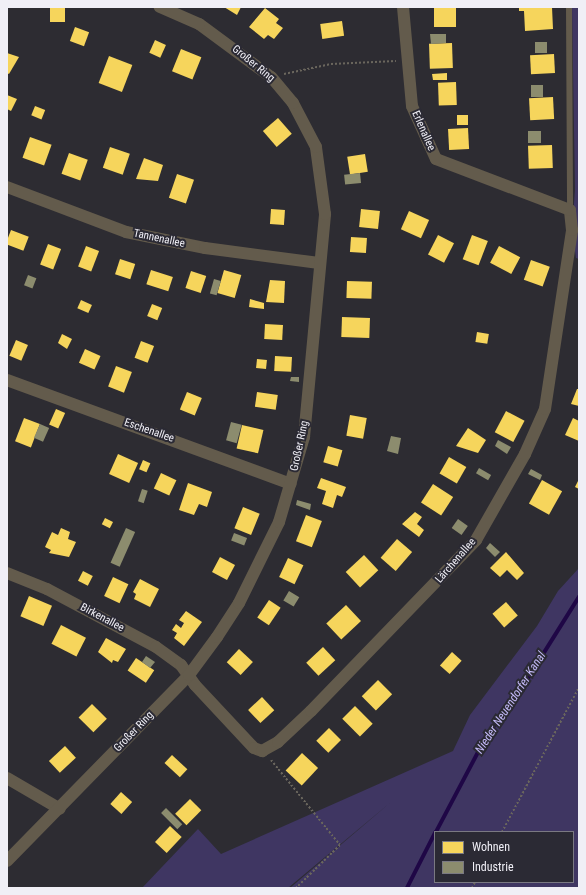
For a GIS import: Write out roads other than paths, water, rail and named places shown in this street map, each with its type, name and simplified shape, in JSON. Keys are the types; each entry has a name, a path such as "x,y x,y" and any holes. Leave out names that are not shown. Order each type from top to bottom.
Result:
{"street":[{"name":"Großer Ring","path":"7,861 60,809 189,675 239,603 279,522 304,437 311,386 319,263 325,214 316,147 293,103 271,77 199,24 160,7"},
{"name":"Erlenallee","path":"403,7 412,106 436,159 570,210"},
{"name":"Tannenallee","path":"7,187 126,232 204,248 319,263"},
{"name":"Lärchenallee","path":"189,675 254,748 262,751 278,742 311,712 438,582 476,540 492,516 545,409 572,230 570,210"},
{"name":"Eschenallee","path":"7,380 291,484"},
{"name":"Birkenallee","path":"7,573 47,589 149,644 189,675"},
{"path":"7,778 60,809"}],"lane":[{"path":"569,7 570,210"}],"waterway":[{"name":"Nieder Neuendorfer Kanal","path":"437,831 486,737 520,691 579,597"},
{"name":"Nieder Neuendorfer Kanal","path":"407,888 434,835"}]}
